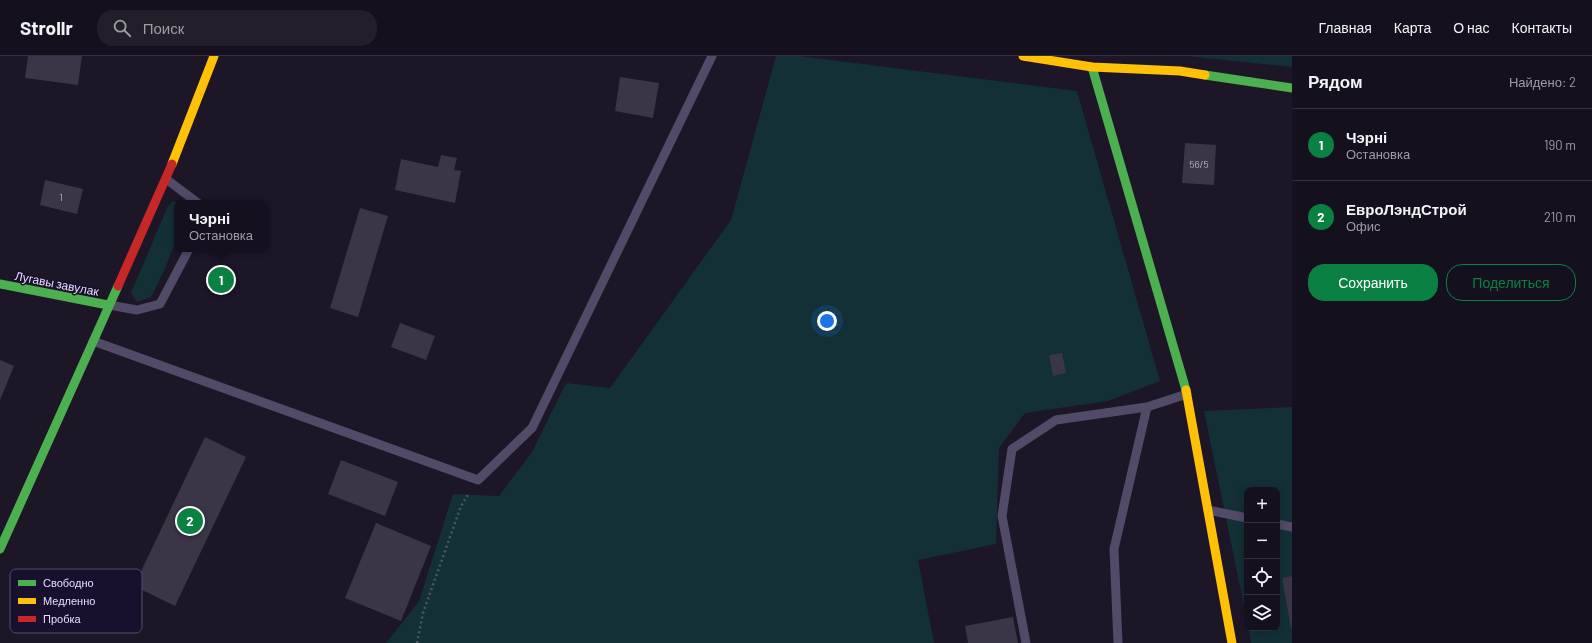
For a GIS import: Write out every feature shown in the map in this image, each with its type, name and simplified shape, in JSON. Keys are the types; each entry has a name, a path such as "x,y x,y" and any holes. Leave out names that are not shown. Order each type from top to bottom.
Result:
{"street":[{"path":"0,549 108,305 166,180 214,56"},
{"path":"1023,56 1092,67 1180,71 1292,88"},
{"path":"1092,67 1187,394 1232,643"},
{"name":"Лугавы завулак","path":"0,284 108,305"}],"lane":[{"path":"92,341 478,480 532,428 712,56"},
{"path":"1090,56 1092,67"},
{"path":"166,180 194,200"},
{"path":"108,305 137,310 160,304 188,252"},
{"path":"1026,643 1002,516 1012,449 1056,420 1147,407 1187,394"},
{"path":"1118,643 1114,549 1147,407"},
{"path":"1208,510 1244,517"},
{"path":"1280,525 1292,527"}],"path":[{"path":"417,643 423,613 461,506 478,480"}],"green space":[{"path":"776,56 799,56 1077,91 1160,381 1108,401 1025,413 999,448 996,544 918,560 934,643 386,643 419,601 453,494 499,496 532,452 566,383 610,388 731,220"},
{"path":"1187,56 1292,56 1292,67"},
{"path":"174,201 174,246 151,297 137,302 131,293 167,208"},
{"path":"1292,407 1292,643 1251,643 1249,631 1280,631 1280,487 1244,487 1244,606 1204,411"}],"building":[{"path":"28,56 82,56 78,85 25,78"},
{"path":"620,77 659,83 653,118 615,111"},
{"path":"1185,143 1216,145 1214,185 1182,183"},
{"path":"441,155 457,158 454,170 461,171 455,203 395,190 401,159 438,167"},
{"path":"45,180 83,189 77,214 40,205"},
{"path":"360,208 388,216 358,317 330,308"},
{"path":"400,323 435,336 426,360 391,347"},
{"path":"1062,353 1066,373 1053,376 1049,355"},
{"path":"0,360 14,366 0,400"},
{"path":"205,437 246,457 175,606 142,590 142,569"},
{"path":"341,460 398,482 385,516 328,494"},
{"path":"376,523 431,546 401,621 345,598"},
{"path":"1292,576 1292,628 1291,628 1282,578"},
{"path":"1013,617 1018,643 968,643 965,626"}],"traffic: fast":[{"path":"1092,67 1186,390"},
{"path":"1205,75 1292,88"},
{"path":"0,284 108,305"},
{"path":"0,549 118,286"}],"traffic: slow":[{"path":"172,164 214,56"},
{"path":"1023,56 1092,67 1180,71 1205,75"},
{"path":"1186,390 1232,643"}],"traffic: jam":[{"path":"118,286 172,164"}],"place":[{"name":"Чэрні","path":"221,280"},
{"name":"ЕвроЛэндСтрой","path":"190,521"}]}
